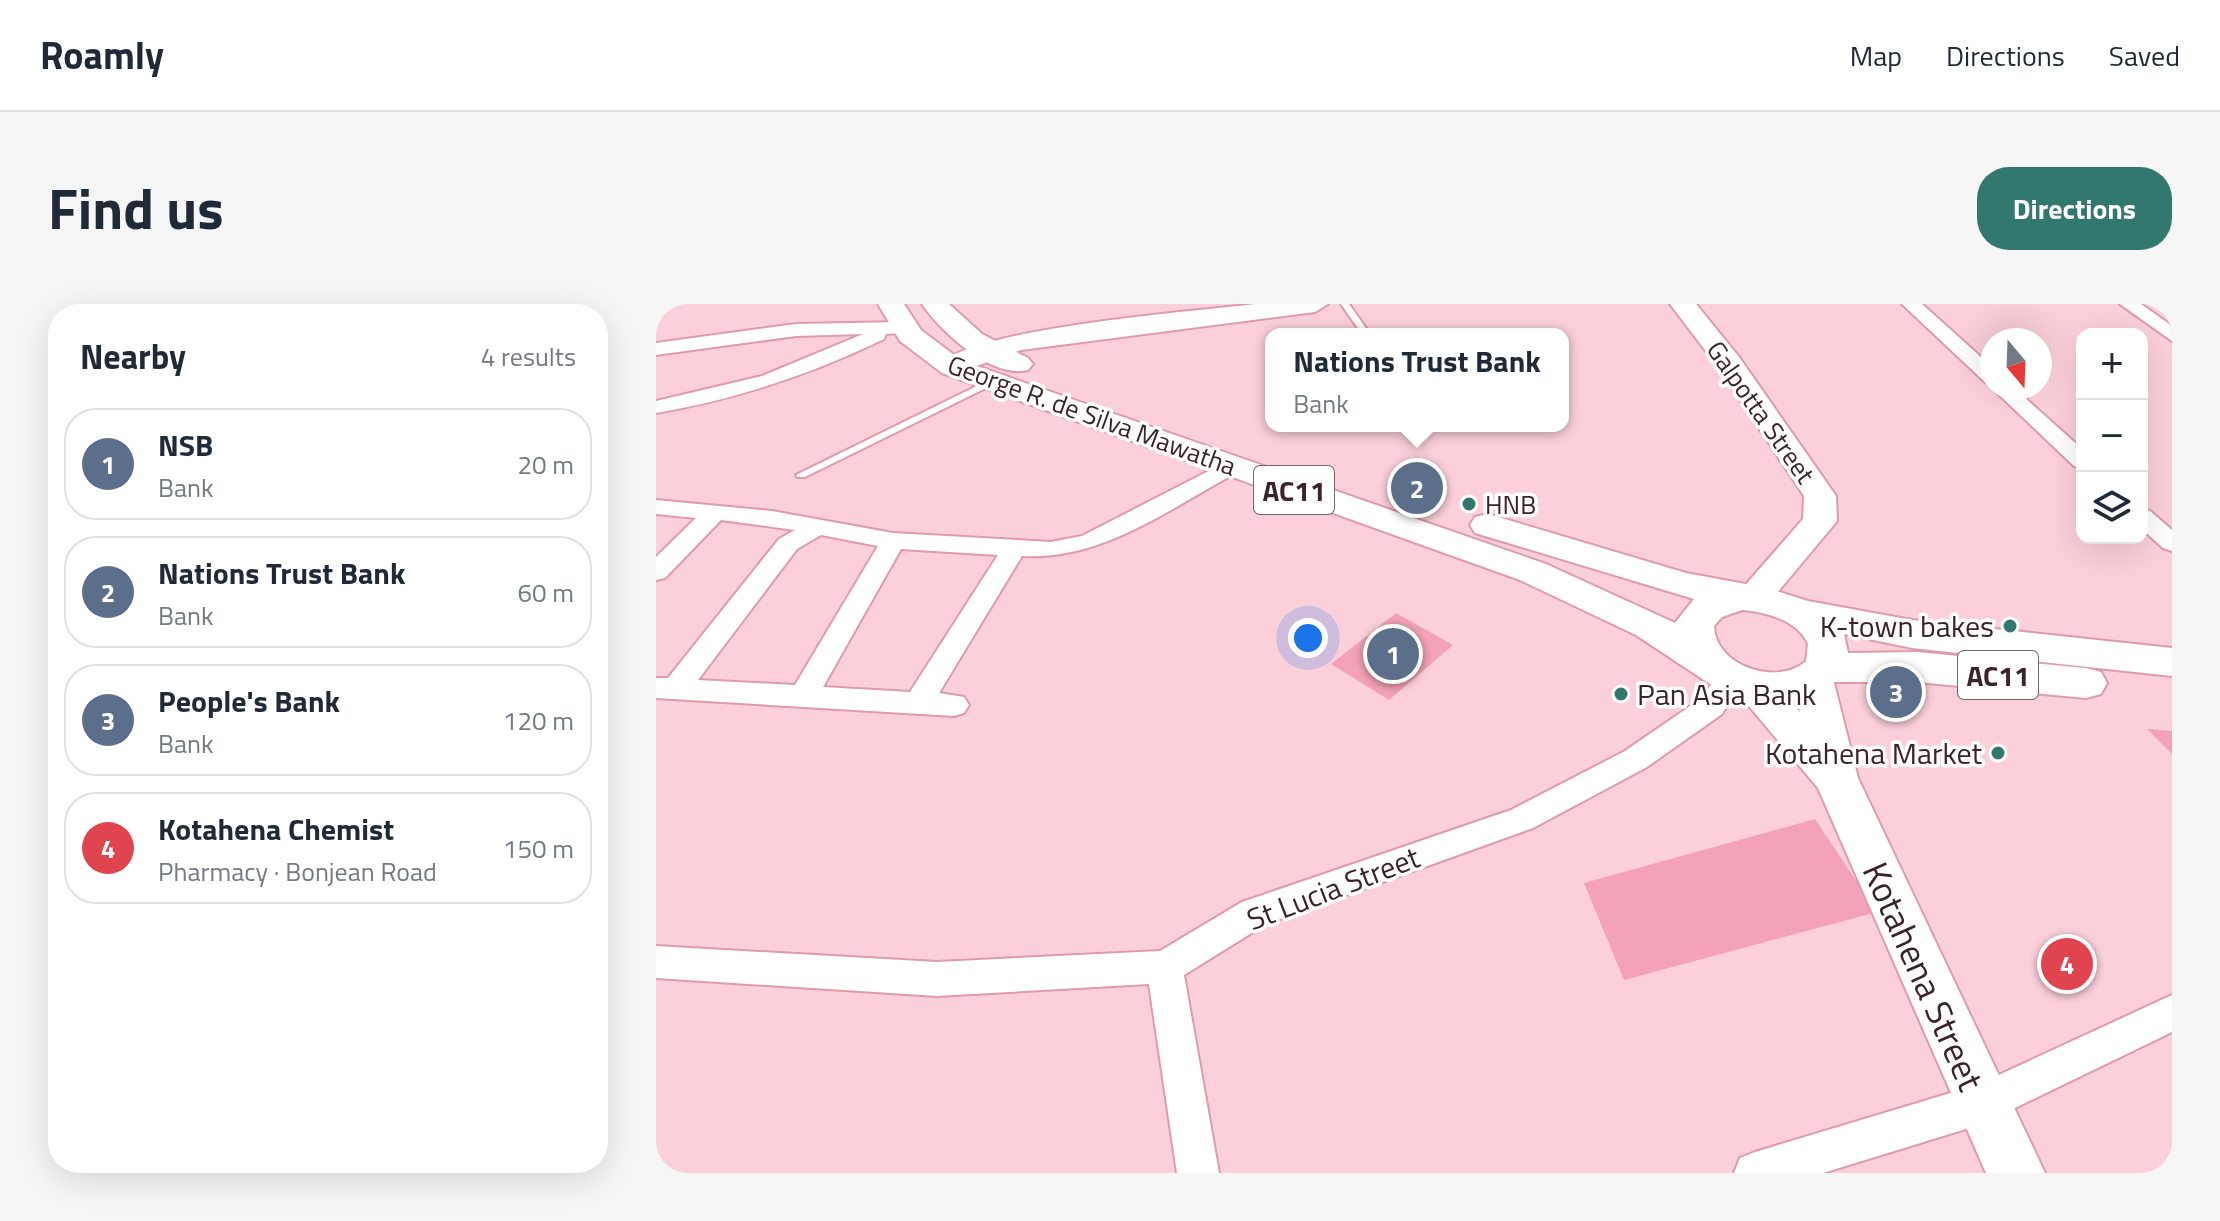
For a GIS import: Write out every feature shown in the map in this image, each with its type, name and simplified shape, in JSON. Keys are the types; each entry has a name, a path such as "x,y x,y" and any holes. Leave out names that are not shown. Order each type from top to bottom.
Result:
{"main road":[{"name":"George R. de Silva Mawatha","path":"935,304 951,328 1000,366 1230,467 1533,572 1650,626 1731,676"},
{"name":"George R. de Silva Mawatha","path":"895,320 923,348 952,367 1000,366 1547,545 1746,597"},
{"path":"1746,597 1770,600 1802,613 1826,639 1829,654 1819,673 1775,688 1731,676 1697,650 1692,635 1694,621 1704,608 1746,597"},
{"name":"AC11","path":"1802,613 1912,634 2172,662"},
{"name":"AC11","path":"1819,673 1917,667 2172,691"}],"street":[{"path":"1000,366 1107,333 1315,304"},
{"name":"Galpotta Street","path":"1683,304 1729,363 1820,496 1820,521 1746,597"},
{"path":"1911,304 1980,367"},
{"path":"2129,304 2172,335"},
{"path":"656,349 895,320"},
{"path":"656,407 755,388 815,366 895,320"},
{"path":"2015,400 2076,456"},
{"path":"656,507 772,518 893,541 1051,550 1089,542 1230,467"},
{"path":"656,572 716,512"},
{"path":"2148,521 2172,543"},
{"path":"666,689 788,544 815,528"},
{"path":"803,697 893,541"},
{"path":"918,703 1013,550"},
{"name":"Kotahena Street","path":"1819,673 1836,778 2016,1173"},
{"name":"Kotahena Street","path":"1731,676 1836,778"},
{"name":"St Lucia Street","path":"656,962 937,979 1165,967 1254,913 1522,819 1636,759 1712,706 1731,676"},
{"path":"666,689 954,705"},
{"path":"1165,967 1198,1173"},
{"path":"1755,1173 1982,1104 2172,1013"}],"lane":[{"path":"1345,304 1362,328"},
{"path":"801,475 1000,366"}],"building":[{"path":"1396,613 1453,645 1389,700 1331,664"},
{"path":"2147,729 2172,731 2172,754"},
{"path":"1815,819 1877,912 1624,980 1584,883"}],"place":[{"name":"Nations Trust Bank","path":"1417,488"},
{"name":"HNB","path":"1469,504"},
{"name":"K-town bakes","path":"2010,626"},
{"name":"NSB","path":"1393,654"},
{"name":"People's Bank","path":"1896,692"},
{"name":"Pan Asia Bank","path":"1621,694"},
{"name":"Kotahena Market","path":"1998,753"},
{"name":"Kotahena Chemist","path":"2067,964"}]}
